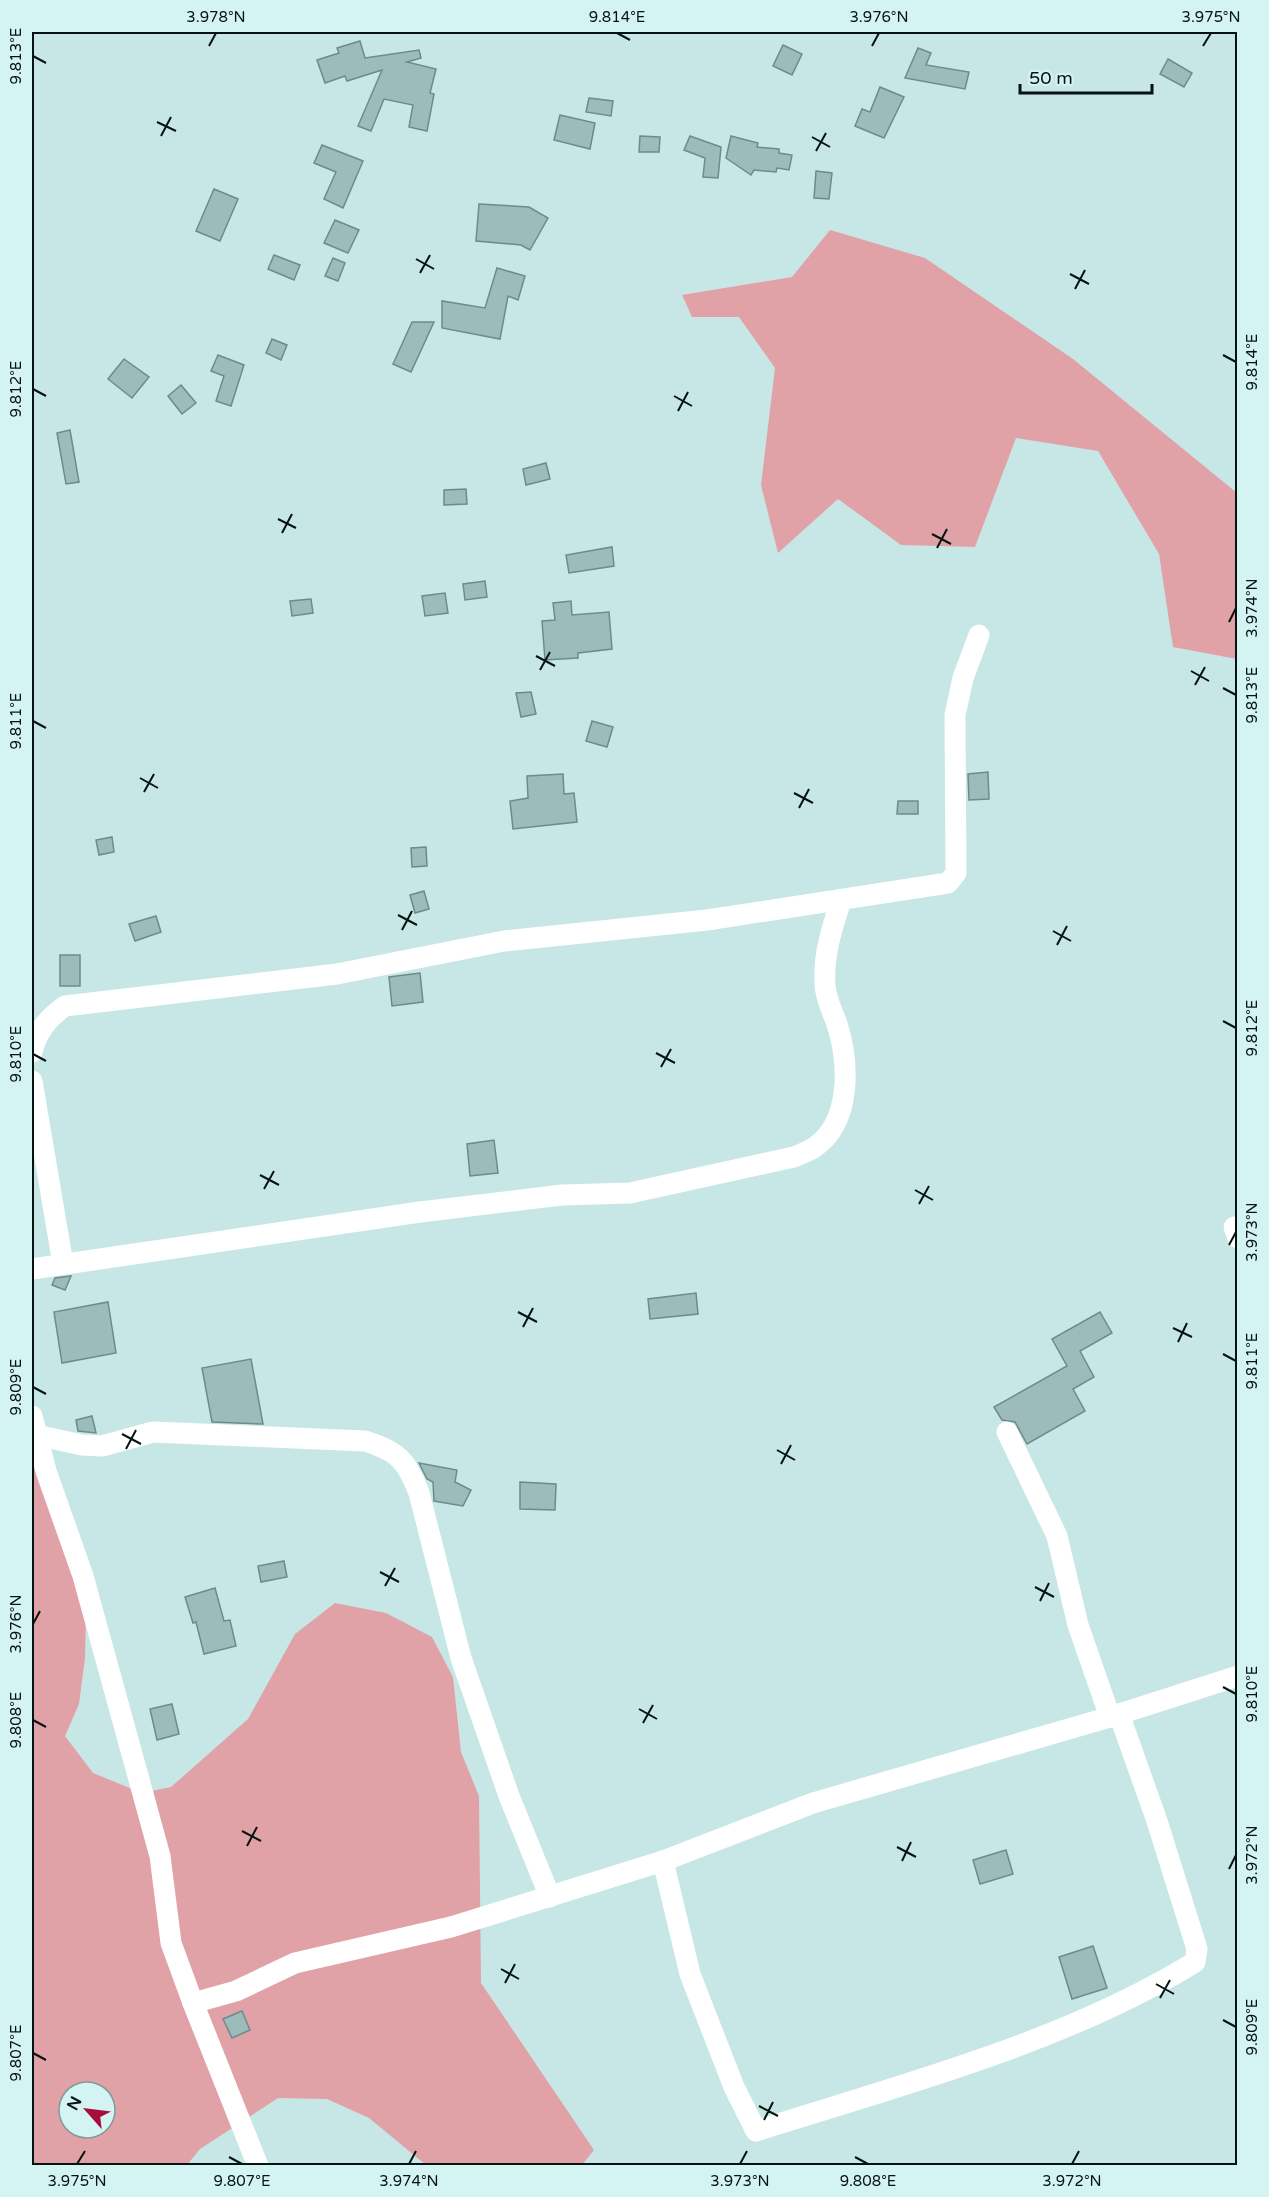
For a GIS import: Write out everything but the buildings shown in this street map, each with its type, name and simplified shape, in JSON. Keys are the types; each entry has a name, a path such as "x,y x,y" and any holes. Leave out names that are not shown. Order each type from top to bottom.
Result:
{"street":[{"path":"32,1052 35,1040 48,1018 65,1005 337,974 504,941 706,920 948,883 956,873 955,715 963,678 979,635"},
{"path":"32,1269 432,1210 562,1195 630,1193 794,1157 815,1147 826,1136 839,1114 845,1093 845,1061 837,1025 827,1002 825,974 828,942 841,900"},
{"path":"32,1081 63,1264"},
{"path":"34,1425 82,1445 102,1446 153,1432 365,1441 384,1446 399,1456 411,1470 419,1493 461,1658 491,1740 508,1796 550,1897"},
{"path":"34,1425 83,1576 160,1856 171,1943 258,2166"},
{"path":"663,1861 690,1974 734,2087 756,2132 1055,2032 1153,1988 1195,1962 1198,1955 1194,1938 1157,1821 1078,1624 1057,1536 1007,1432"},
{"path":"193,2003 236,1991 295,1963 451,1927 550,1897 663,1861 813,1803 1115,1716 1238,1676"}],"shaded area":[{"path":"830,230 925,258 1073,359 1237,493 1237,659 1173,647 1159,554 1098,451 1016,438 975,547 901,545 838,499 778,553 761,485 775,368 739,317 692,317 682,295 792,277"},
{"path":"32,1446 86,1610 85,1658 79,1704 65,1736 93,1773 142,1793 171,1787 248,1719 295,1634 335,1603 386,1613 432,1637 453,1677 461,1752 479,1796 481,1983 594,2150 582,2165 426,2165 369,2118 327,2099 278,2098 200,2149 187,2165 32,2165"}]}
